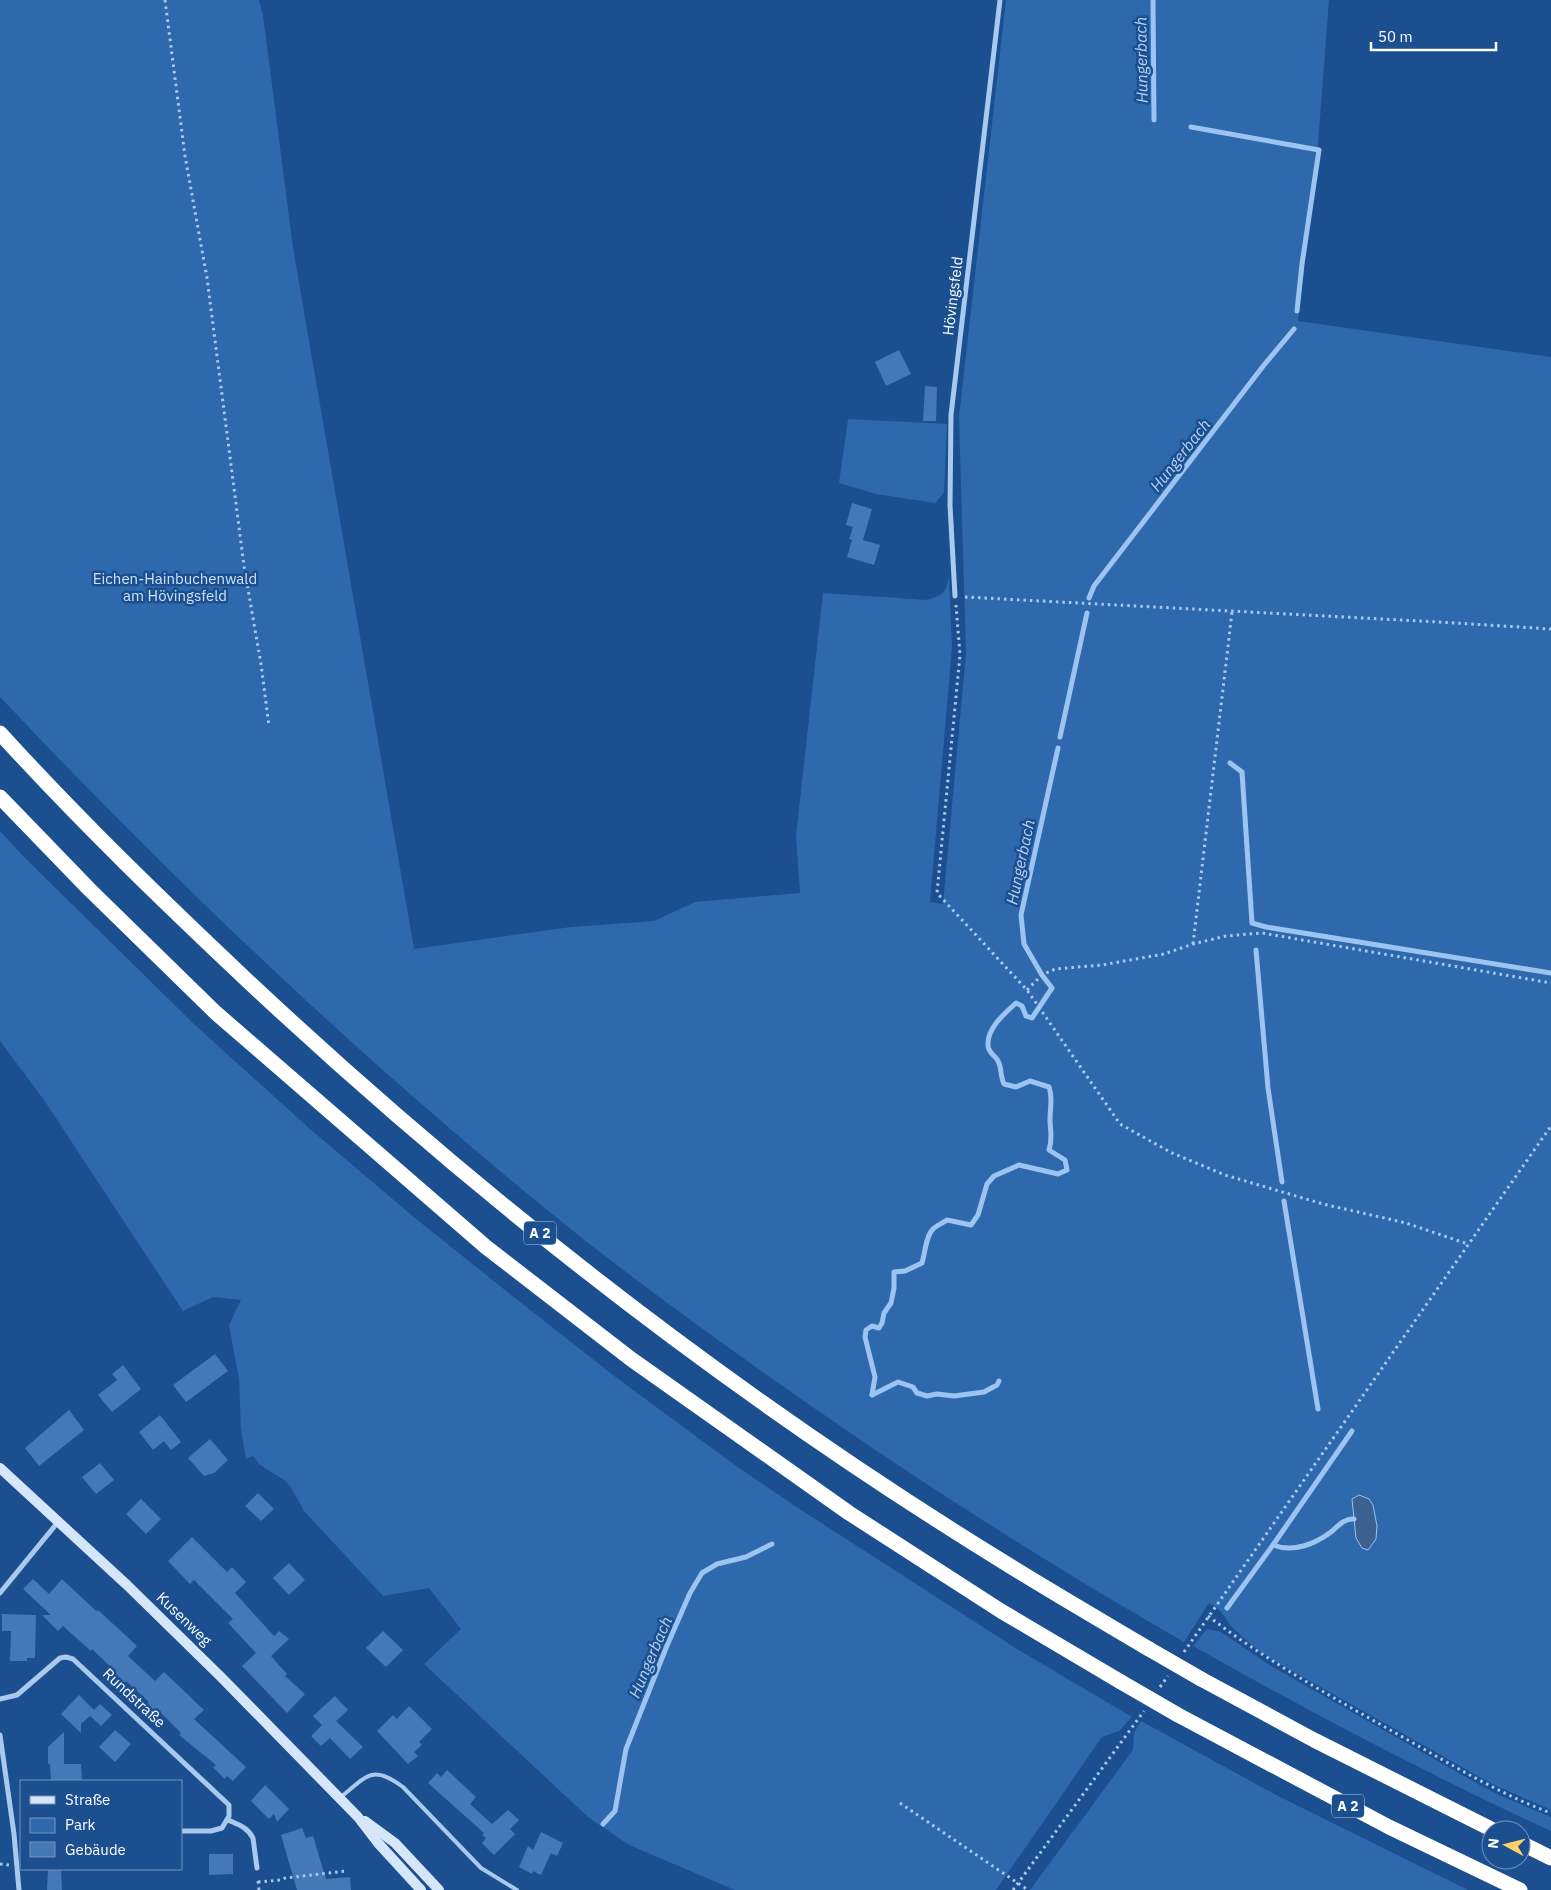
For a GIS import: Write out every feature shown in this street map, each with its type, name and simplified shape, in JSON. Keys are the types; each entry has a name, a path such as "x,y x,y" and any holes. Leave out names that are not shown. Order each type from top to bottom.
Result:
{"highway":[{"name":"A 2","path":"0,733 158,897 319,1047 456,1167 632,1306 779,1413 1001,1561 1201,1679 1322,1744 1481,1824"},
{"name":"A 2","path":"0,797 89,889 216,1013 350,1131 494,1253 638,1364 841,1508 1001,1611 1178,1715 1381,1823 1520,1890"},
{"path":"1531,1848 1551,1858"}],"street":[{"name":"Hövingsfeld","path":"955,596 950,506 951,415 1000,0"},
{"name":"Kusenweg","path":"0,1468 127,1584 358,1816 395,1843 439,1890"},
{"path":"0,1593 58,1522"},
{"name":"Rundstraße","path":"0,1699 12,1698 18,1695 60,1658 73,1659 227,1802 230,1810 228,1820"},
{"path":"0,1735 14,1834 19,1890"},
{"name":"Kusenweg","path":"358,1816 378,1844 422,1890"},
{"path":"182,1831 217,1830 222,1828 228,1820 244,1827 253,1838 257,1868"},
{"path":"14,1834 20,1834"}],"lane":[{"path":"340,1798 368,1775 375,1773 393,1780 403,1787 481,1868 516,1890"}],"path":[{"path":"165,0 184,156 207,278 244,566 261,664 269,726"},
{"path":"1468,1244 1406,1223 1323,1204 1225,1175 1172,1153 1120,1124 1027,990 936,893 960,655 955,596 1551,629"},
{"path":"1192,944 1232,612"},
{"path":"1027,990 1042,974 1055,969 1120,962 1164,954 1192,944 1226,936 1262,933 1551,983"},
{"path":"1183,1653 1551,1126"},
{"path":"1208,1616 1271,1661 1357,1711 1492,1787 1551,1813"},
{"path":"1156,1693 1172,1669"},
{"path":"1013,1890 1145,1709"},
{"path":"900,1803 1019,1882 1028,1890"},
{"path":"258,1882 347,1871"}],"green space":[{"name":"Eichen-Hainbuchenwald am Hövingsfeld","path":"0,0 259,0 263,15 293,248 414,949 571,927 654,921 695,902 800,893 796,836 823,593 927,600 937,597 945,590 949,576 952,648 930,902 943,904 966,653 959,417 1006,0 1329,0 1317,157 1298,321 1551,357 1551,1810 1492,1784 1271,1659 1233,1628 1221,1612 1209,1603 1184,1642 1073,1577 965,1509 805,1402 648,1289 571,1229 403,1088 333,1026 197,897 0,697"},
{"path":"848,419 947,424 944,493 935,503 876,494 839,483"},
{"path":"0,831 24,857 195,1025 310,1129 415,1218 613,1375 732,1463 795,1506 1017,1649 1132,1717 1119,1731 1102,1737 996,1890 735,1890 629,1845 588,1817 424,1664 461,1629 429,1588 383,1596 304,1511 291,1487 284,1480 260,1465 253,1456 246,1459 241,1429 239,1379 229,1325 241,1300 213,1297 183,1311 44,1100 0,1041"},
{"path":"1207,1629 1221,1632 1268,1664 1478,1784 1551,1817 1551,1831 1460,1788 1370,1742 1193,1646"},
{"path":"1141,1721 1276,1795 1468,1890 1030,1890 1133,1750 1134,1733"}],"shaded area":[{"path":"1359,1495 1369,1499 1373,1505 1377,1526 1376,1539 1368,1550 1362,1548 1356,1538 1352,1499"}],"building":[{"path":"899,350 911,374 886,386 875,362"},
{"path":"925,386 937,387 936,421 923,421"},
{"path":"852,503 872,509 863,540 880,545 874,565 847,557 852,540 849,539 853,527 846,525"},
{"path":"215,1354 228,1371 186,1402 173,1385"},
{"path":"123,1365 141,1389 112,1412 98,1395 117,1380 112,1374"},
{"path":"69,1410 84,1430 39,1466 25,1448"},
{"path":"160,1415 181,1442 171,1450 164,1441 153,1450 139,1432"},
{"path":"210,1439 228,1460 214,1473 204,1476 188,1458"},
{"path":"100,1463 114,1480 96,1494 82,1477"},
{"path":"258,1493 274,1509 261,1521 245,1506"},
{"path":"141,1499 161,1519 146,1534 126,1514"},
{"path":"192,1537 227,1572 232,1567 246,1582 235,1593 274,1636 279,1631 289,1639 271,1656 287,1674 285,1676 305,1694 287,1713 242,1666 256,1653 228,1623 233,1619 194,1580 190,1584 168,1561"},
{"path":"289,1563 305,1580 289,1595 273,1578"},
{"path":"33,1579 49,1594 62,1579 137,1646 128,1656 155,1681 164,1672 204,1710 194,1719 246,1767 233,1781 227,1776 225,1779 213,1767 216,1765 179,1735 181,1733 161,1713 159,1715 147,1704 149,1702 126,1681 124,1684 113,1673 115,1671 92,1649 91,1651 63,1626 58,1631 42,1615 51,1615 23,1589"},
{"path":"2,1614 36,1615 35,1658 27,1658 27,1661 10,1661 11,1631 2,1631"},
{"path":"383,1631 403,1650 386,1667 366,1648"},
{"path":"79,1695 94,1710 100,1704 112,1715 101,1726 90,1716 81,1724 81,1733 61,1714"},
{"path":"335,1696 348,1710 336,1721 363,1747 350,1759 330,1738 321,1746 311,1736 322,1725 313,1716"},
{"path":"409,1706 432,1729 419,1742 422,1745 414,1752 418,1756 408,1764 377,1731 393,1715 397,1719"},
{"path":"115,1730 131,1744 115,1762 99,1747"},
{"path":"64,1732 64,1764 81,1764 82,1780 51,1780 50,1764 48,1764 48,1747"},
{"path":"447,1770 476,1797 470,1804 492,1824 508,1810 519,1820 510,1829 515,1834 494,1855 482,1843 486,1838 482,1835 484,1833 428,1783 437,1773 441,1777"},
{"path":"265,1785 289,1809 277,1822 274,1814 269,1819 251,1801"},
{"path":"302,1828 306,1838 313,1836 326,1879 350,1877 351,1890 297,1890 281,1835"},
{"path":"541,1832 563,1843 557,1856 551,1853 541,1875 533,1871 532,1874 519,1867 528,1846 533,1850"},
{"path":"209,1854 233,1854 233,1874 209,1875"},
{"path":"48,1870 61,1870 62,1890 47,1890"}],"waterway":[{"name":"Hungerbach","path":"1153,0 1154,120"},
{"name":"Hungerbach","path":"1191,127 1319,150 1297,311"},
{"name":"Hungerbach","path":"1089,598 1094,586 1264,365 1294,329"},
{"name":"Hungerbach","path":"1060,737 1087,613"},
{"name":"Hungerbach","path":"872,1395 875,1377 865,1337 866,1330 872,1326 879,1328 882,1323 884,1313 891,1303 894,1288 894,1272 905,1271 922,1263 929,1236 938,1225 947,1220 971,1225 978,1215 987,1184 994,1176 1019,1165 1058,1174 1067,1170 1065,1160 1049,1150 1051,1138 1051,1099 1049,1087 1030,1081 1016,1087 1004,1084 997,1059 989,1050 988,1045 990,1033 1002,1016 1016,1003 1022,1006 1026,1016 1032,1018 1052,988 1024,944 1021,915 1058,748"},
{"path":"1230,763 1242,772 1252,923 1266,927 1551,973"},
{"path":"1256,950 1268,1088 1282,1182"},
{"path":"1284,1201 1318,1409"},
{"path":"872,1395 898,1382 913,1387 917,1393 927,1396 937,1394 954,1396 984,1392 997,1385 999,1381"},
{"path":"1227,1608 1352,1431"},
{"path":"1273,1545 1288,1548 1304,1546 1325,1536 1345,1521 1354,1519"},
{"name":"Hungerbach","path":"603,1824 615,1811 626,1749 666,1648 690,1593 702,1573 717,1564 746,1557 772,1544"}]}
